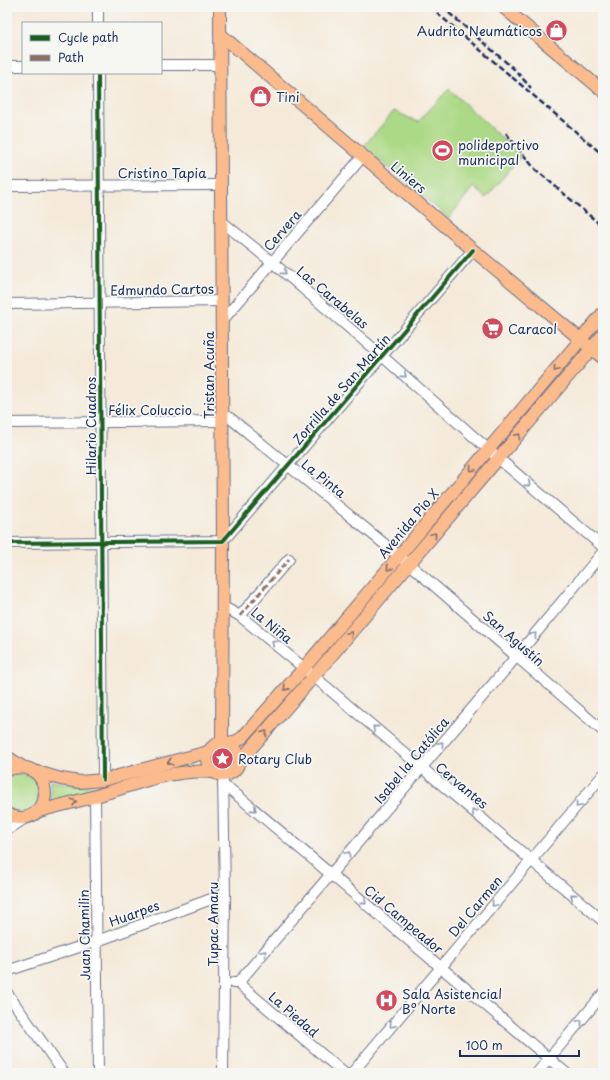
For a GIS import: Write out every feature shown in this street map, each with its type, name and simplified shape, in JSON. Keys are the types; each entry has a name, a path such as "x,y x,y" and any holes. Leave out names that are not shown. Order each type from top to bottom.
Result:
{"main road":[{"name":"Tristan Acuña","path":"220,7 222,606 225,743"},
{"path":"504,7 603,91"},
{"name":"Liniers","path":"220,34 473,250 603,358"},
{"name":"Avenida Pio X","path":"225,743 237,741 243,737 304,668 603,313"},
{"name":"Avenida Pio X","path":"239,762 314,676 603,335"},
{"path":"7,822 147,780 199,771 220,778 233,771 239,762 238,752 235,748 225,743 213,745 208,752 207,763 220,778"},
{"path":"7,757 21,766 34,771 60,779 80,782 102,780 208,752"},
{"path":"7,770 21,766"},
{"path":"7,814 17,818 30,815 41,806 45,799 44,783 40,776 34,771"}],"street":[{"path":"98,7 98,22"},
{"path":"162,65 220,65"},
{"path":"7,66 22,66"},
{"name":"Hilario Cuadros","path":"98,74 102,780"},
{"name":"Cervera","path":"222,321 363,156"},
{"name":"Cristino Tapia","path":"7,186 221,185"},
{"name":"Las Carabelas","path":"221,221 272,262 603,547"},
{"name":"Zorrilla de San Martín","path":"222,541 473,250"},
{"name":"Edmundo Cartos","path":"7,304 100,304 221,301"},
{"name":"Félix Coluccio","path":"7,423 222,418"},
{"name":"La Pinta","path":"222,418 230,418 409,564"},
{"path":"7,543 222,541"},
{"name":"Isabel la Católica","path":"238,983 516,657 603,552"},
{"path":"240,616 289,559"},
{"name":"San Agustín","path":"409,564 603,731"},
{"name":"La Niña","path":"222,606 240,616 304,668"},
{"name":"Cervantes","path":"304,668 603,922"},
{"name":"Del Carmen","path":"352,1073 603,775"},
{"name":"Cid Campeador","path":"220,778 231,790 566,1073"},
{"name":"Tupac Amaru","path":"220,778 225,894 223,1073"},
{"name":"Juan Chamilin","path":"95,796 98,1073"},
{"path":"7,830 30,815"},
{"name":"Huarpes","path":"7,971 97,941 225,894"},
{"path":"225,982 238,983"},
{"name":"La Piedad","path":"238,983 344,1073"},
{"path":"7,993 64,1073"},
{"path":"537,1073 603,994"}],"green space":[{"name":"polideportivo municipal","path":"449,89 521,156 486,198 473,187 449,218 363,147 394,111 418,122"},
{"path":"223,750 229,752 231,758 229,764 223,766 217,764 215,758 217,752"},
{"path":"18,773 28,776 34,781 38,788 37,802 27,812 14,812 7,808 7,778"},
{"path":"50,781 92,786 108,786 50,803"}],"railway":[{"path":"430,7 603,155"},
{"path":"442,7 514,69 531,88"},
{"path":"506,133 535,169 603,227"}],"marked path":[{"path":"240,616 289,559"}],"cycle path":[{"path":"98,74 103,780"},
{"path":"7,543 223,541 473,250"}],"place":[{"name":"Audrito Neumáticos","path":"557,30"},
{"name":"Tini","path":"260,96"},
{"name":"polideportivo municipal","path":"443,151"},
{"name":"Caracol","path":"492,328"},
{"name":"Rotary Club","path":"223,758"},
{"name":"Sala Asistencial Bº Norte","path":"386,1000"}]}
